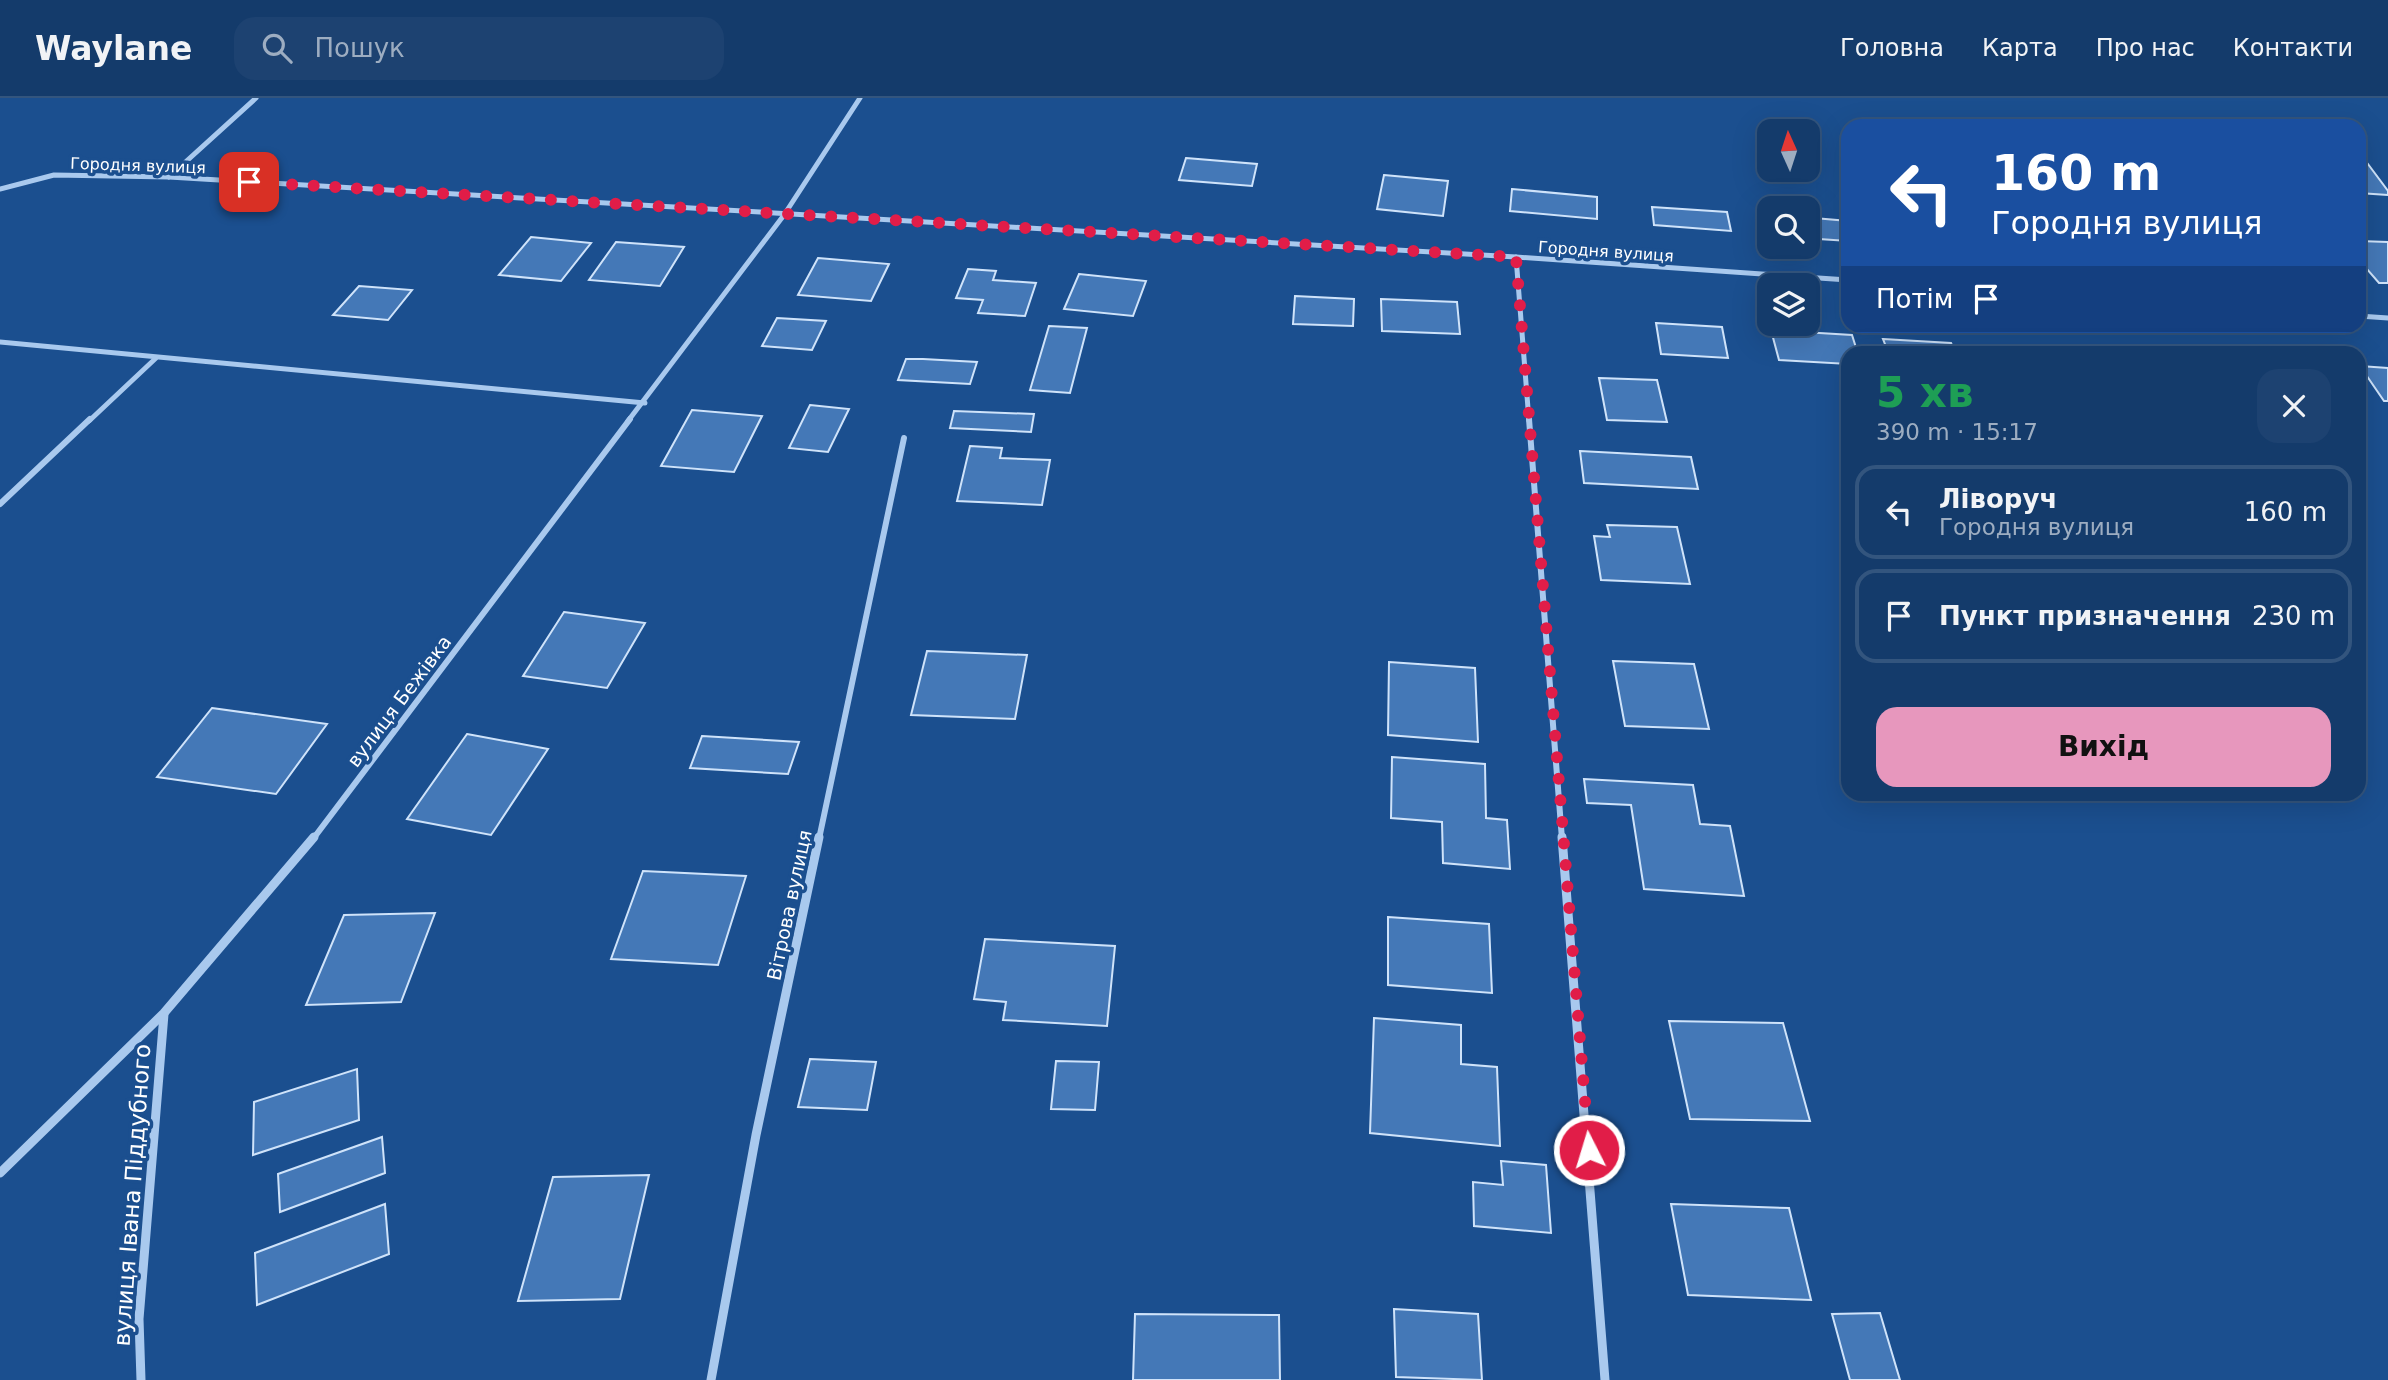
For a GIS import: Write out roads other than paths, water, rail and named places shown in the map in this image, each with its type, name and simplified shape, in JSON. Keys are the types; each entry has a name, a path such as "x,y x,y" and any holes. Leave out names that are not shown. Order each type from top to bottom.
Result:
{"street":[{"path":"169,177 256,98"},
{"name":"вулиця Бежівка","path":"0,1172 164,1013 305,849 645,403 784,215 860,98"},
{"name":"Городня вулиця","path":"0,189 54,175 169,177 1516,257 1841,280"},
{"path":"1516,257 1605,1380"},
{"path":"2366,316 2388,318"},
{"path":"0,342 645,403"},
{"path":"0,504 156,358"},
{"name":"Вітрова вулиця","path":"711,1380 759,1121 904,438"},
{"name":"вулиця Івана Піддубного","path":"141,1380 139,1319 164,1013"}]}
